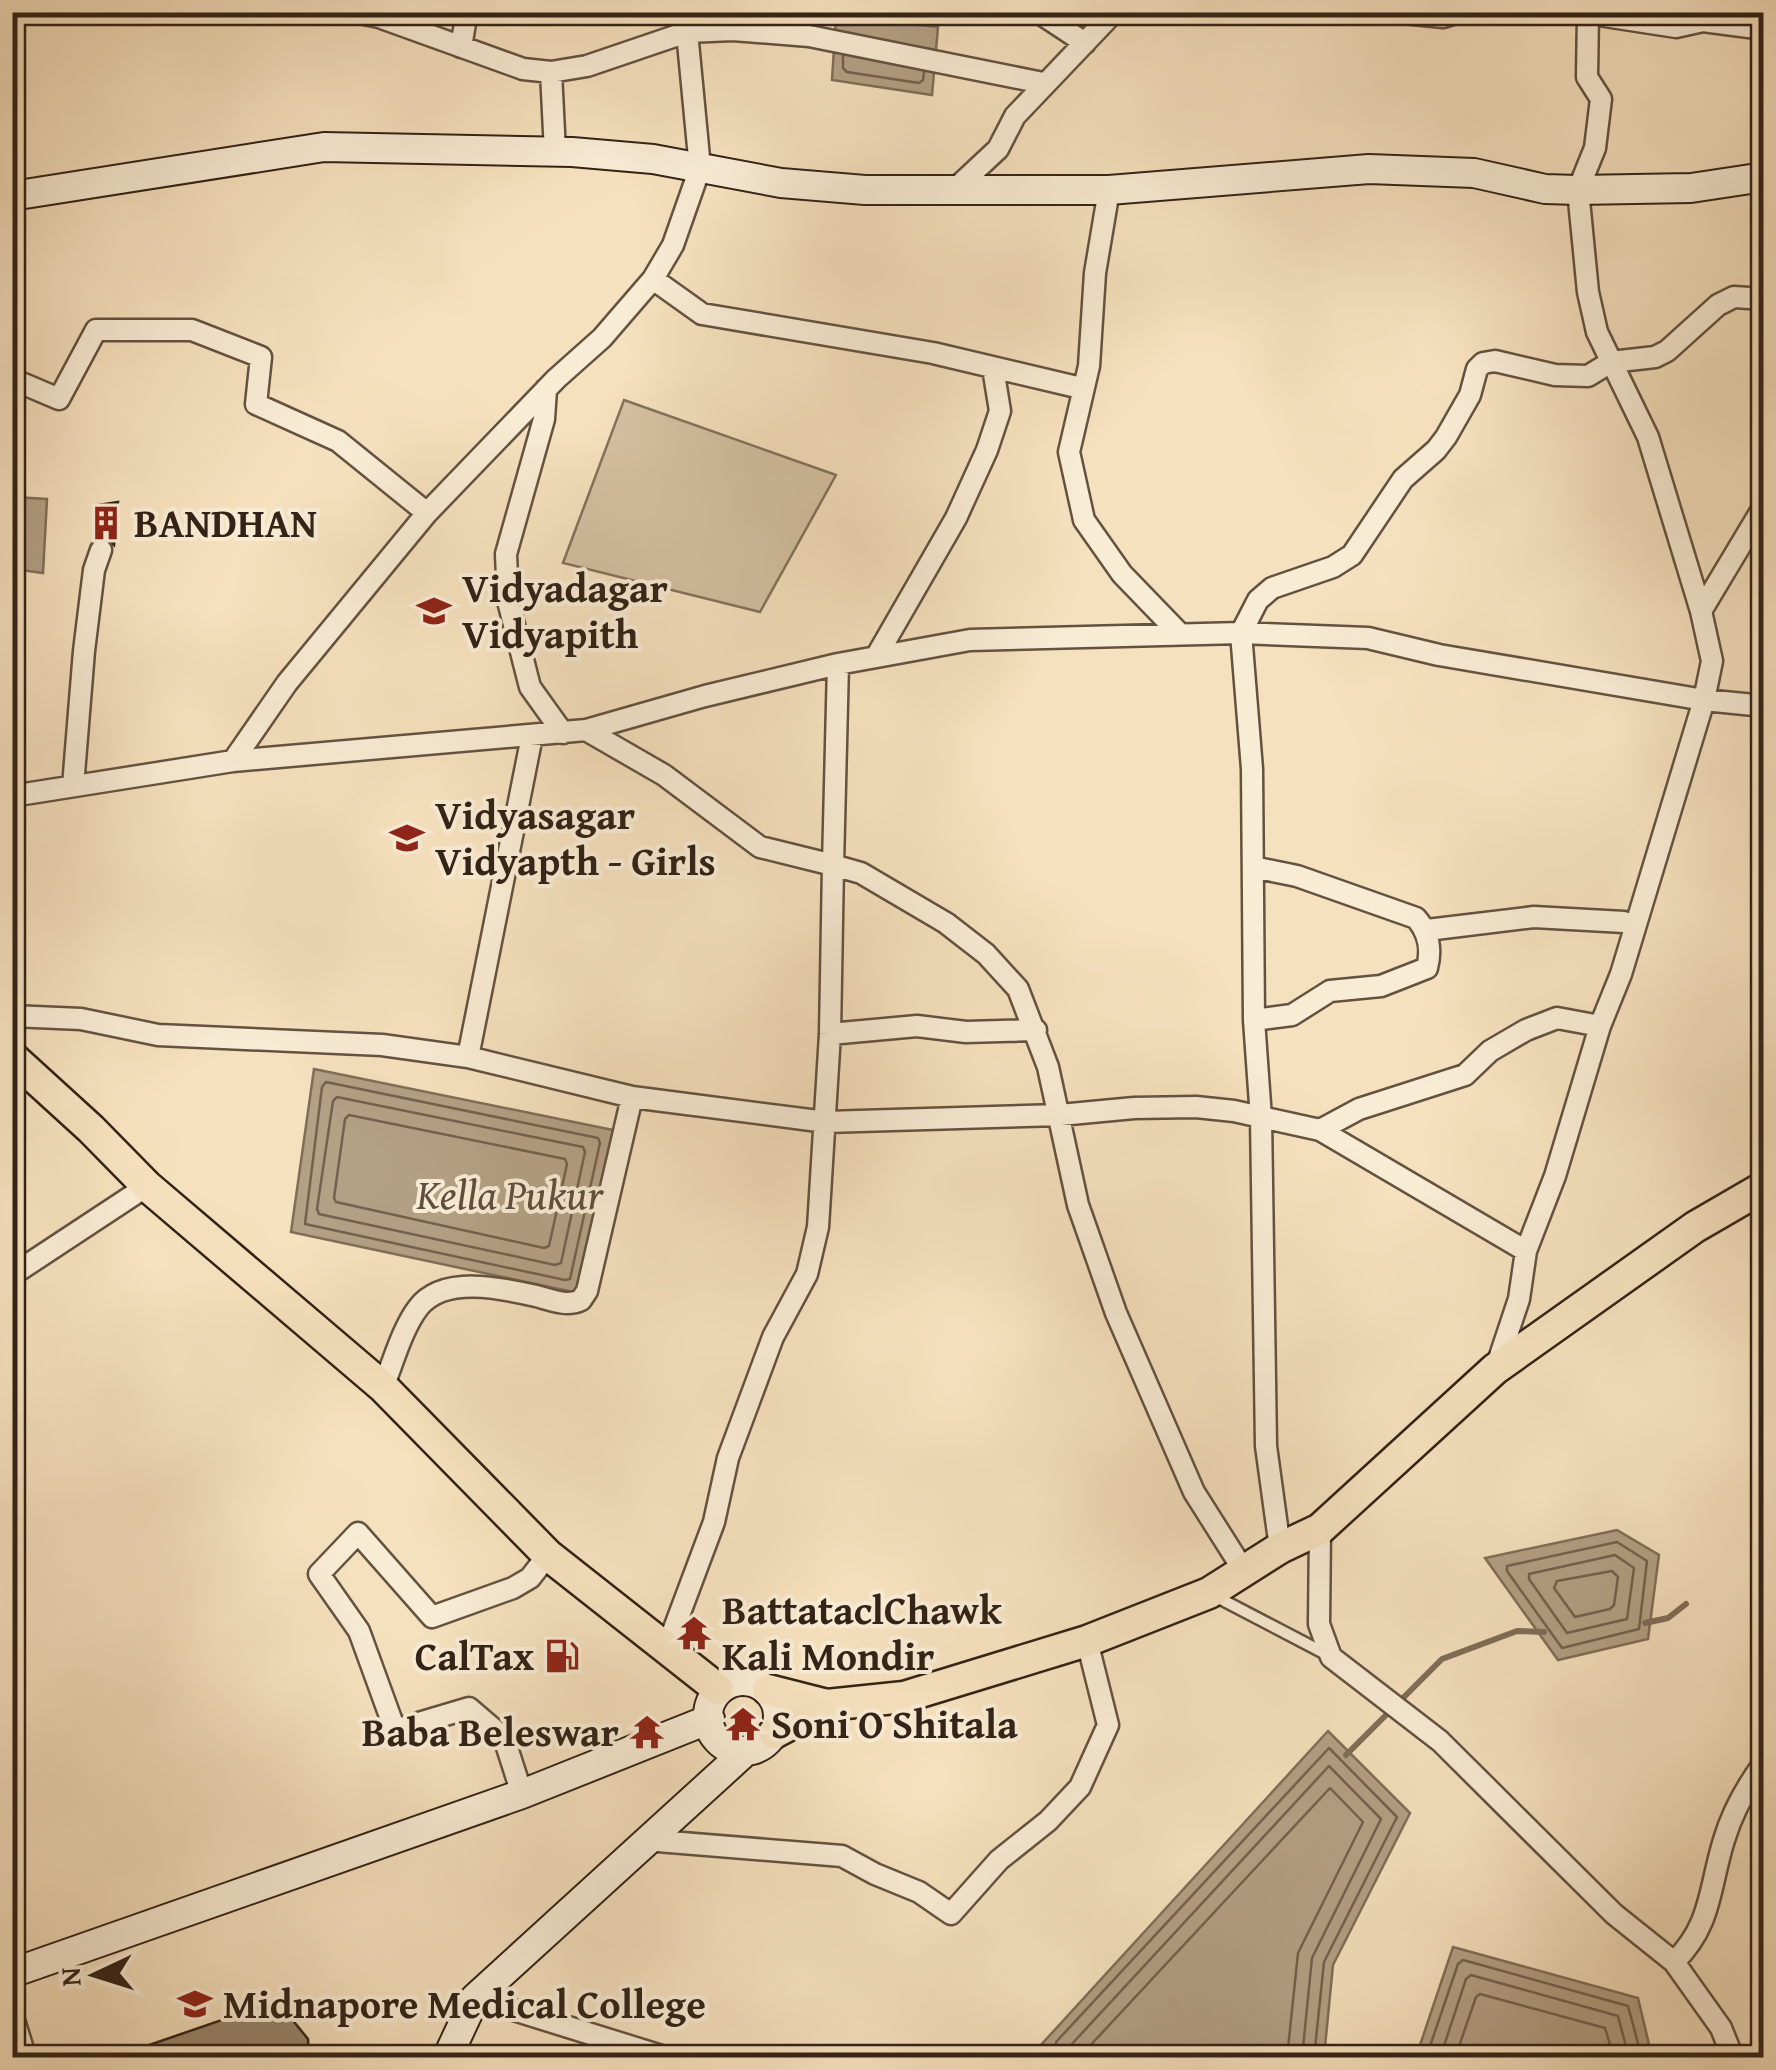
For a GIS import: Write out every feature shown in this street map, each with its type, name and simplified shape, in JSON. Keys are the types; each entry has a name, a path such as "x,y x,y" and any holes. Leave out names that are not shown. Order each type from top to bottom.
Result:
{"main road":[{"path":"12,1058 147,1186 383,1387 548,1555 718,1689"},
{"path":"768,1690 827,1705 904,1697 1087,1641 1209,1592 1320,1528 1496,1369 1695,1227 1764,1187"},
{"path":"774,1733 827,1705"}],"street":[{"path":"354,12 379,17 522,69 551,72 587,66 687,32 734,30 809,36 1044,83"},
{"path":"461,47 467,12"},
{"path":"1038,12 1086,43"},
{"path":"952,191 998,148 1014,116 1114,12"},
{"path":"1393,12 1443,17 1459,12"},
{"path":"1496,1369 1519,1299 1526,1251 1555,1176 1600,1026 1621,974 1704,700 1712,661 1701,611 1648,437 1597,332 1588,292 1578,190 1595,148 1601,99 1587,77 1584,14 1676,27 1704,17 1764,29"},
{"path":"233,761 287,683 427,513 546,388 602,338 654,279 672,245 700,168 687,32"},
{"path":"551,72 555,152"},
{"path":"12,196 324,148 555,152 653,159 781,183 865,190 1109,190 1369,170 1474,174 1545,189 1578,190 1692,188 1764,177"},
{"path":"1109,190 1095,274 1088,366 1068,452 1084,520 1122,574 1162,620 1180,634"},
{"path":"654,279 702,314 853,338 1081,388"},
{"path":"1280,1548 1266,1446 1262,1118 1254,1020 1252,769 1241,634 1258,600 1272,588 1332,567 1352,555 1403,478 1446,437 1470,395 1477,369 1484,363 1495,360 1518,368 1579,377 1597,374 1611,362 1655,357 1667,351 1718,305 1734,298 1764,299"},
{"path":"12,379 59,399 96,330 192,330 261,357 256,404 338,440 427,513"},
{"path":"876,657 956,518 987,450 1000,411 993,368"},
{"path":"546,388 544,419 506,554 508,602 530,687 563,733"},
{"path":"1701,611 1764,506"},
{"path":"73,786 84,651 94,570 101,550"},
{"path":"12,796 233,761 586,730 838,664 970,640 1180,634 1368,638 1439,655 1704,700 1764,706"},
{"path":"666,1650 714,1522 728,1458 773,1336 806,1274 818,1227 830,1034 838,664"},
{"path":"586,730 664,775 760,847 861,873 901,894 986,954 1018,989 1036,1030 1060,1115 1078,1205 1116,1313 1194,1492 1244,1571"},
{"path":"468,1057 532,736"},
{"path":"1253,867 1297,876 1416,918 1427,930 1430,958 1427,968 1380,986 1330,991 1292,1015 1254,1020"},
{"path":"1427,930 1534,917 1624,922"},
{"path":"12,1016 81,1019 158,1034 342,1042 468,1057 632,1097 826,1122 1196,1107 1320,1130 1526,1251"},
{"path":"1320,1130 1359,1109 1464,1076 1490,1051 1556,1018 1600,1026"},
{"path":"830,1034 866,1034 917,1026 966,1032 1036,1030"},
{"path":"383,1387 416,1310 430,1296 454,1287 516,1291 564,1303 581,1300 587,1291 632,1097"},
{"path":"12,1276 147,1186"},
{"path":"1320,1528 1319,1624 1332,1657 1440,1741 1614,1914 1674,1962 1720,2028 1733,2058"},
{"path":"522,1794 504,1738 469,1708 395,1730 360,1631 320,1574 358,1533 432,1617 513,1588 530,1578 548,1555"},
{"path":"645,1840 842,1856 919,1892 951,1914 999,1860 1048,1821 1080,1787 1108,1725 1087,1641"},
{"path":"447,2058 474,1998 645,1840 694,1801 746,1751 774,1733 776,1717 768,1690 758,1683 744,1680 718,1689 710,1705 712,1727 694,1801"},
{"path":"12,1973 712,1727"},
{"path":"712,1727 728,1749 746,1751"},
{"path":"1674,1962 1690,1946 1702,1924 1724,1841 1744,1794 1764,1763"},
{"path":"474,1998 668,2058"}],"lane":[{"path":"1209,1592 1332,1657"},
{"path":"12,2014 17,2013 31,2058"}],"shaded area":[{"path":"624,400 836,475 760,612 563,563"}],"water":[{"path":"836,17 938,27 932,95 832,80"},
{"path":"13,497 47,499 43,573 13,569"},
{"name":"Kella Pukur","path":"314,1069 613,1130 578,1293 291,1232"},
{"path":"1617,1530 1659,1555 1648,1639 1558,1660 1485,1558"},
{"path":"1328,1731 1410,1813 1333,1965 1324,2057 1052,2057 1040,2046"},
{"path":"1453,1947 1638,1998 1652,2057 1416,2057"}],"building":[{"name":"BANDHAN","path":"118,502 114,545 106,537 95,538 98,505"},
{"path":"277,2001 308,2039 309,2058 121,2058 120,2055"}],"waterway":[{"path":"1645,1623 1668,1618 1686,1604"},
{"path":"1346,1755 1442,1659 1517,1631 1544,1632"}],"place":[{"name":"BANDHAN","path":"106,523"},
{"name":"Vidyadagar Vidyapith","path":"434,611"},
{"name":"Vidyasagar Vidyapth - Girls","path":"407,838"},
{"name":"BattataclChawk Kali Mondir","path":"694,1633"},
{"name":"CalTax","path":"562,1656"},
{"name":"Soni O Shitala","path":"743,1724"},
{"name":"Baba Beleswar","path":"647,1732"},
{"name":"Midnapore Medical College","path":"195,2004"}]}
